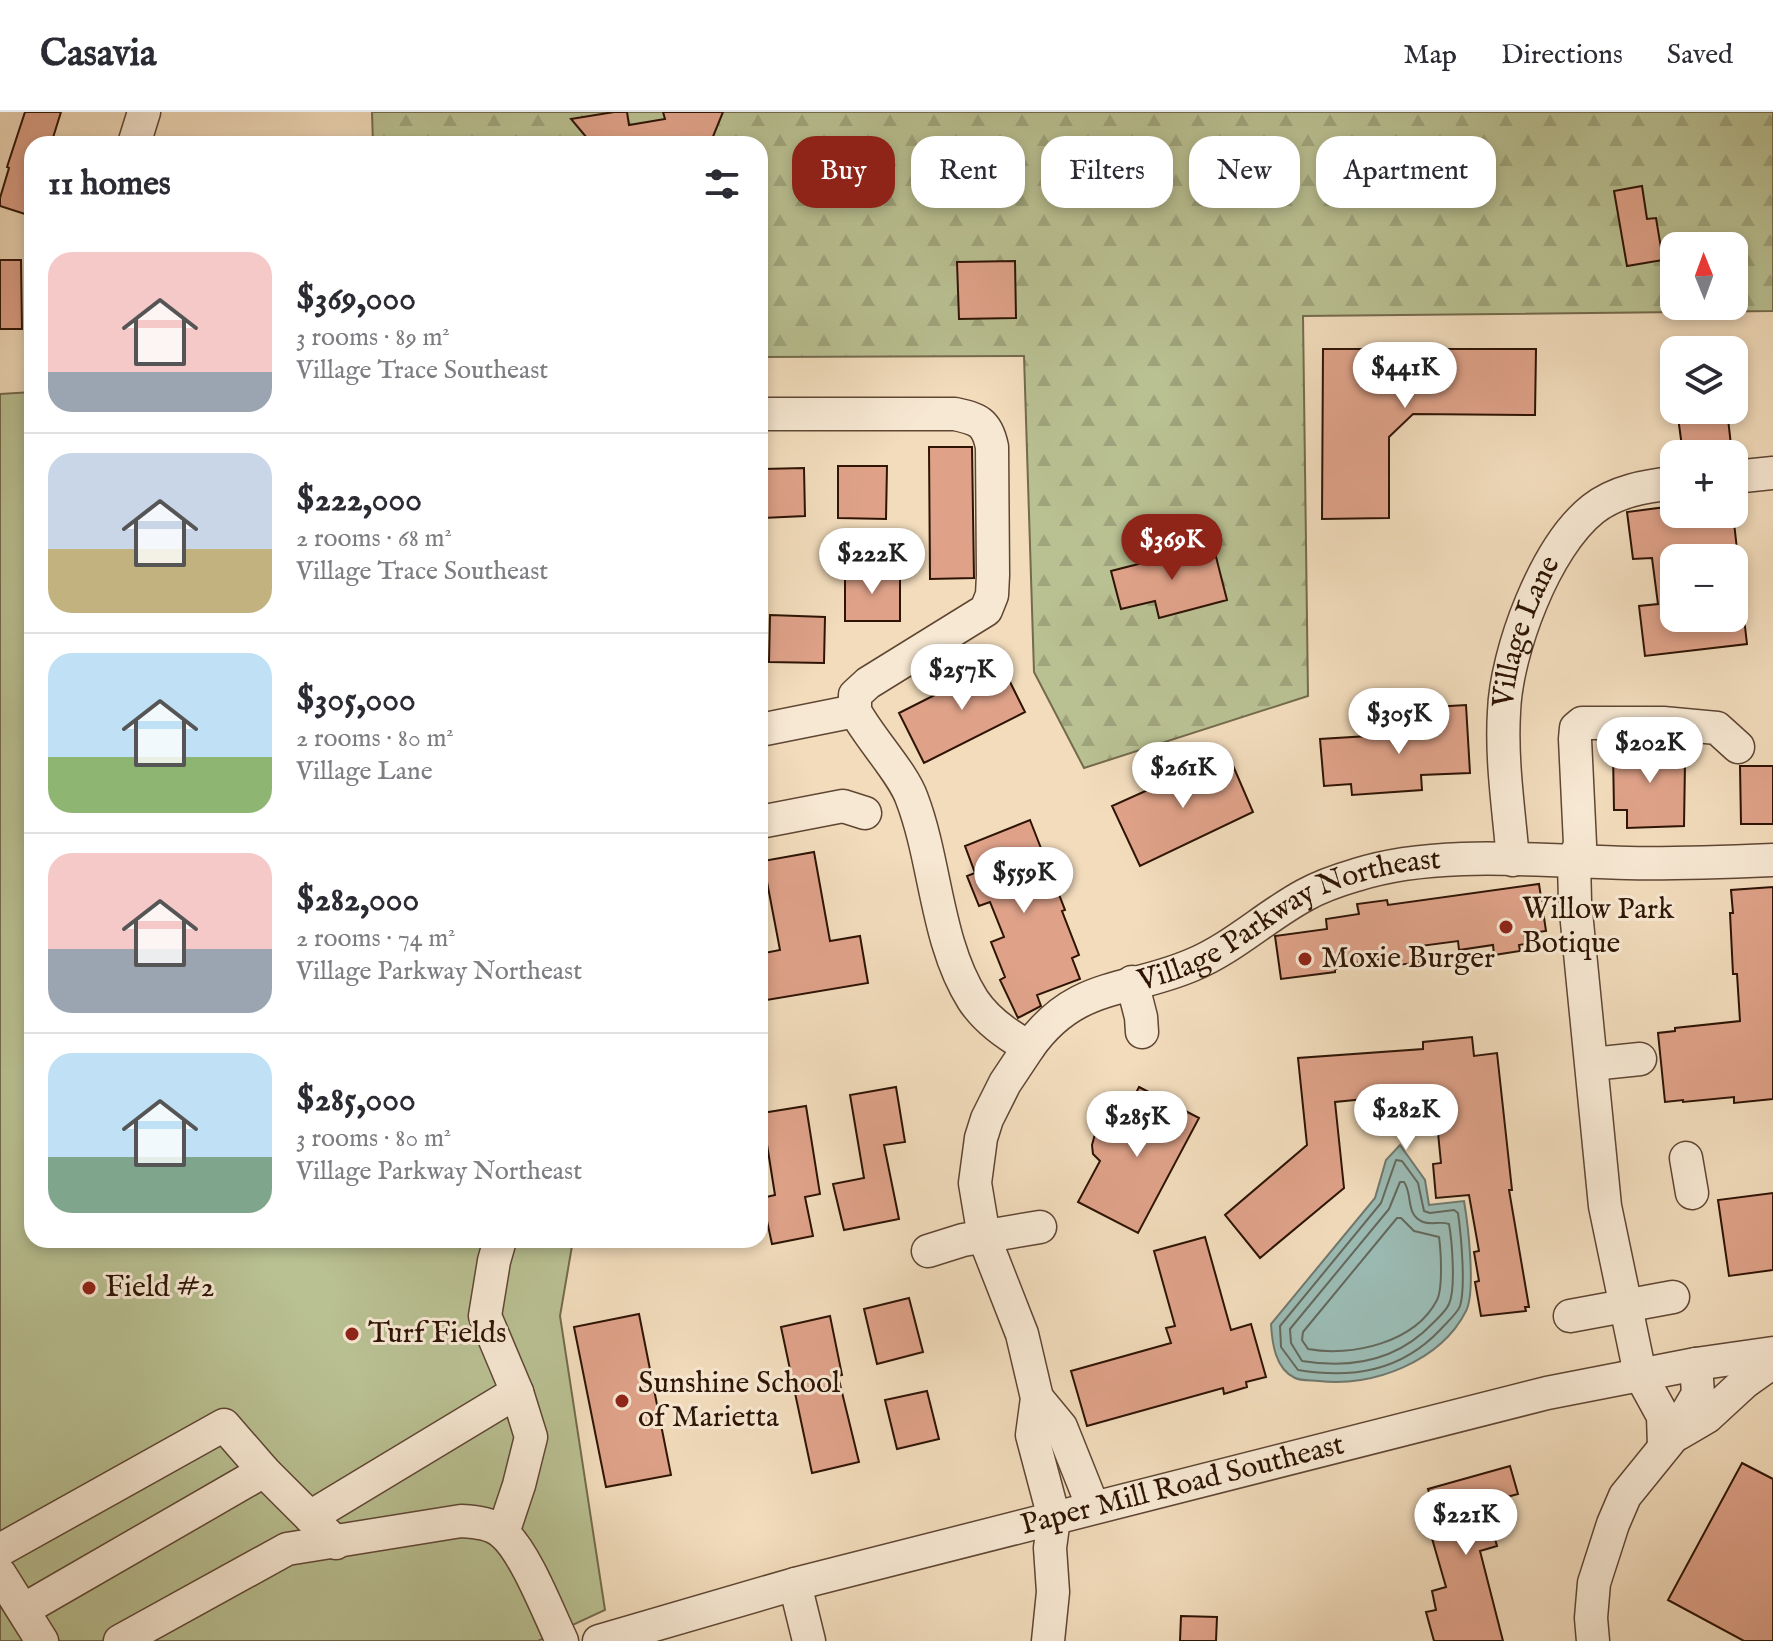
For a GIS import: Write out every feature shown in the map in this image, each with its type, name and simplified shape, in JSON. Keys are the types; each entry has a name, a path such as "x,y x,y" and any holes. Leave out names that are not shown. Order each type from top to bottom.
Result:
{"street":[{"path":"136,136 144,112"},
{"path":"768,414 955,414 976,419 989,431 992,447 993,575 992,595 986,610 868,683 855,695 855,711 911,795 923,830 943,920 967,988 1000,1029 1029,1047"},
{"path":"1748,476 1773,473"},
{"name":"Village Lane","path":"1513,860 1504,727 1505,691 1506,679 1534,592 1571,528 1595,507 1630,491 1660,486"},
{"path":"768,728 855,711"},
{"path":"1668,1442 1663,1416 1640,1374 1605,1206 1575,902 1574,861 1580,844 1576,728 1582,723 1663,723 1717,728 1738,747"},
{"path":"768,820 843,806 865,813"},
{"name":"Village Parkway Northeast","path":"1048,1641 1053,1592 1050,1548 1054,1518 1032,1435 1037,1398 1022,1334 984,1237 975,1183 981,1138 995,1101 1029,1047 1056,1015 1080,1000 1193,965 1231,944 1306,894 1358,874 1394,866 1441,861 1574,861 1723,851 1773,860"},
{"path":"1132,982 1142,1032"},
{"path":"1592,1064 1640,1059"},
{"path":"1686,1158 1692,1193"},
{"path":"928,1251 1040,1227"},
{"path":"498,1248 485,1316 517,1392 531,1437 503,1533"},
{"path":"1570,1316 1673,1297"},
{"name":"Paper Mill Road Southeast","path":"599,1641 795,1584 1547,1393 1696,1364 1773,1353"},
{"path":"1668,1442 1707,1417 1745,1382 1773,1362"},
{"path":"1593,1641 1594,1583 1613,1524 1625,1496 1668,1442 1698,1394 1696,1364"},
{"path":"310,1517 517,1392"},
{"name":"Village Parkway Northeast","path":"1037,1398 1061,1427 1093,1507"},
{"path":"0,1550 224,1425 264,1471 336,1543"},
{"path":"23,1610 264,1471"},
{"path":"120,1641 287,1549 461,1521 483,1523 503,1533 523,1560 562,1641"},
{"path":"0,1574 42,1641"},
{"path":"795,1584 809,1641"}],"green space":[{"path":"372,112 1773,112 1773,311 1748,311 1748,232 1660,232 1660,312 1303,316 1308,696 1084,768 1034,672 1024,356 768,357 768,136 373,136"},
{"path":"24,392 24,1248 572,1248 560,1316 605,1610 538,1641 0,1641 0,394"}],"water":[{"path":"1400,1145 1425,1180 1429,1205 1464,1201 1471,1274 1466,1311 1455,1329 1440,1344 1403,1367 1361,1380 1340,1382 1295,1378 1279,1362 1271,1324 1375,1198 1386,1160"}],"building":[{"path":"25,112 61,112 54,136 24,136 24,214 0,206 7,167"},
{"path":"627,112 629,125 665,119 663,112 723,112 713,136 585,136 571,119"},
{"path":"1642,186 1647,219 1656,218 1660,260 1627,266 1614,191"},
{"path":"0,260 21,260 22,329 0,329"},
{"path":"1015,261 1016,318 959,319 957,262"},
{"path":"1323,349 1536,349 1535,415 1413,414 1389,437 1389,518 1322,519"},
{"path":"1679,424 1729,424 1730,440 1681,440"},
{"path":"929,447 972,447 974,578 930,579"},
{"path":"838,466 887,466 886,519 838,518"},
{"path":"804,468 805,516 768,518 768,469"},
{"path":"1660,508 1660,528 1735,528 1736,544 1660,544 1660,632 1746,632 1747,644 1645,656 1639,606 1658,604 1652,558 1633,559 1627,512"},
{"path":"1213,545 1227,600 1159,618 1155,601 1121,609 1111,571"},
{"path":"845,572 900,572 900,621 845,621"},
{"path":"770,615 825,617 824,663 769,662"},
{"path":"1000,662 1025,712 924,763 899,713"},
{"path":"1466,705 1470,773 1421,775 1422,790 1352,795 1351,784 1324,786 1320,739 1434,732 1433,707"},
{"path":"1627,742 1681,744 1681,762 1685,762 1684,826 1627,828 1627,810 1614,810 1613,753 1627,753"},
{"path":"1228,754 1253,812 1140,866 1112,806"},
{"path":"1740,766 1773,766 1773,824 1741,824"},
{"path":"1030,820 1065,910 1062,911 1079,955 1072,958 1080,979 1037,995 1041,1006 1018,1018 1000,980 1005,977 991,942 1004,937 990,902 979,906 967,876 975,873 965,846"},
{"path":"814,852 830,941 860,936 868,983 768,1000 768,952 780,950 768,887 768,860"},
{"path":"1539,884 1546,931 1524,934 1525,944 1519,945 1520,951 1494,955 1493,945 1459,950 1458,941 1420,946 1423,962 1389,966 1388,958 1342,965 1335,972 1281,979 1275,936 1327,929 1326,919 1359,914 1357,904 1387,900 1388,905"},
{"path":"1773,887 1773,1099 1734,1103 1734,1097 1665,1102 1658,1033 1675,1031 1675,1028 1740,1021 1737,974 1733,974 1731,890"},
{"path":"1472,1037 1474,1056 1497,1053 1512,1190 1509,1190 1529,1307 1525,1307 1526,1311 1481,1316 1474,1252 1479,1251 1469,1195 1436,1198 1433,1164 1441,1163 1437,1123 1410,1126 1406,1095 1335,1102 1344,1188 1260,1258 1225,1215 1307,1145 1298,1058 1423,1049 1423,1042"},
{"path":"896,1087 905,1142 884,1145 899,1219 844,1230 833,1184 864,1178 850,1095"},
{"path":"1139,1087 1199,1118 1138,1233 1078,1202 1100,1161 1093,1154 1095,1134 1109,1123 1120,1124"},
{"path":"806,1106 820,1194 805,1197 813,1236 772,1244 768,1226 768,1197 775,1195 768,1151 768,1112"},
{"path":"1773,1193 1773,1270 1729,1276 1718,1200"},
{"path":"1205,1237 1231,1330 1251,1324 1266,1377 1246,1382 1247,1387 1224,1394 1223,1388 1087,1426 1071,1371 1171,1343 1166,1328 1175,1326 1154,1251"},
{"path":"909,1298 923,1352 877,1364 864,1309"},
{"name":"Sunshine School of Marietta","path":"639,1314 671,1475 606,1487 574,1327"},
{"path":"830,1316 842,1375 838,1376 859,1462 812,1473 781,1327"},
{"path":"927,1391 939,1439 897,1449 885,1400"},
{"path":"1742,1463 1773,1479 1773,1641 1744,1641 1668,1600"},
{"path":"1510,1466 1518,1494 1485,1503 1497,1546 1480,1551 1503,1641 1434,1641 1426,1612 1436,1610 1432,1591 1446,1587 1431,1535 1440,1532 1428,1489"},
{"path":"1181,1616 1217,1617 1216,1641 1180,1641"}],"place":[{"name":"Willow Park Botique","path":"1506,927"},
{"name":"Moxie Burger","path":"1305,959"},
{"name":"Field #2","path":"89,1288"},
{"name":"Turf Fields","path":"352,1334"},
{"name":"Sunshine School of Marietta","path":"622,1401"}]}
